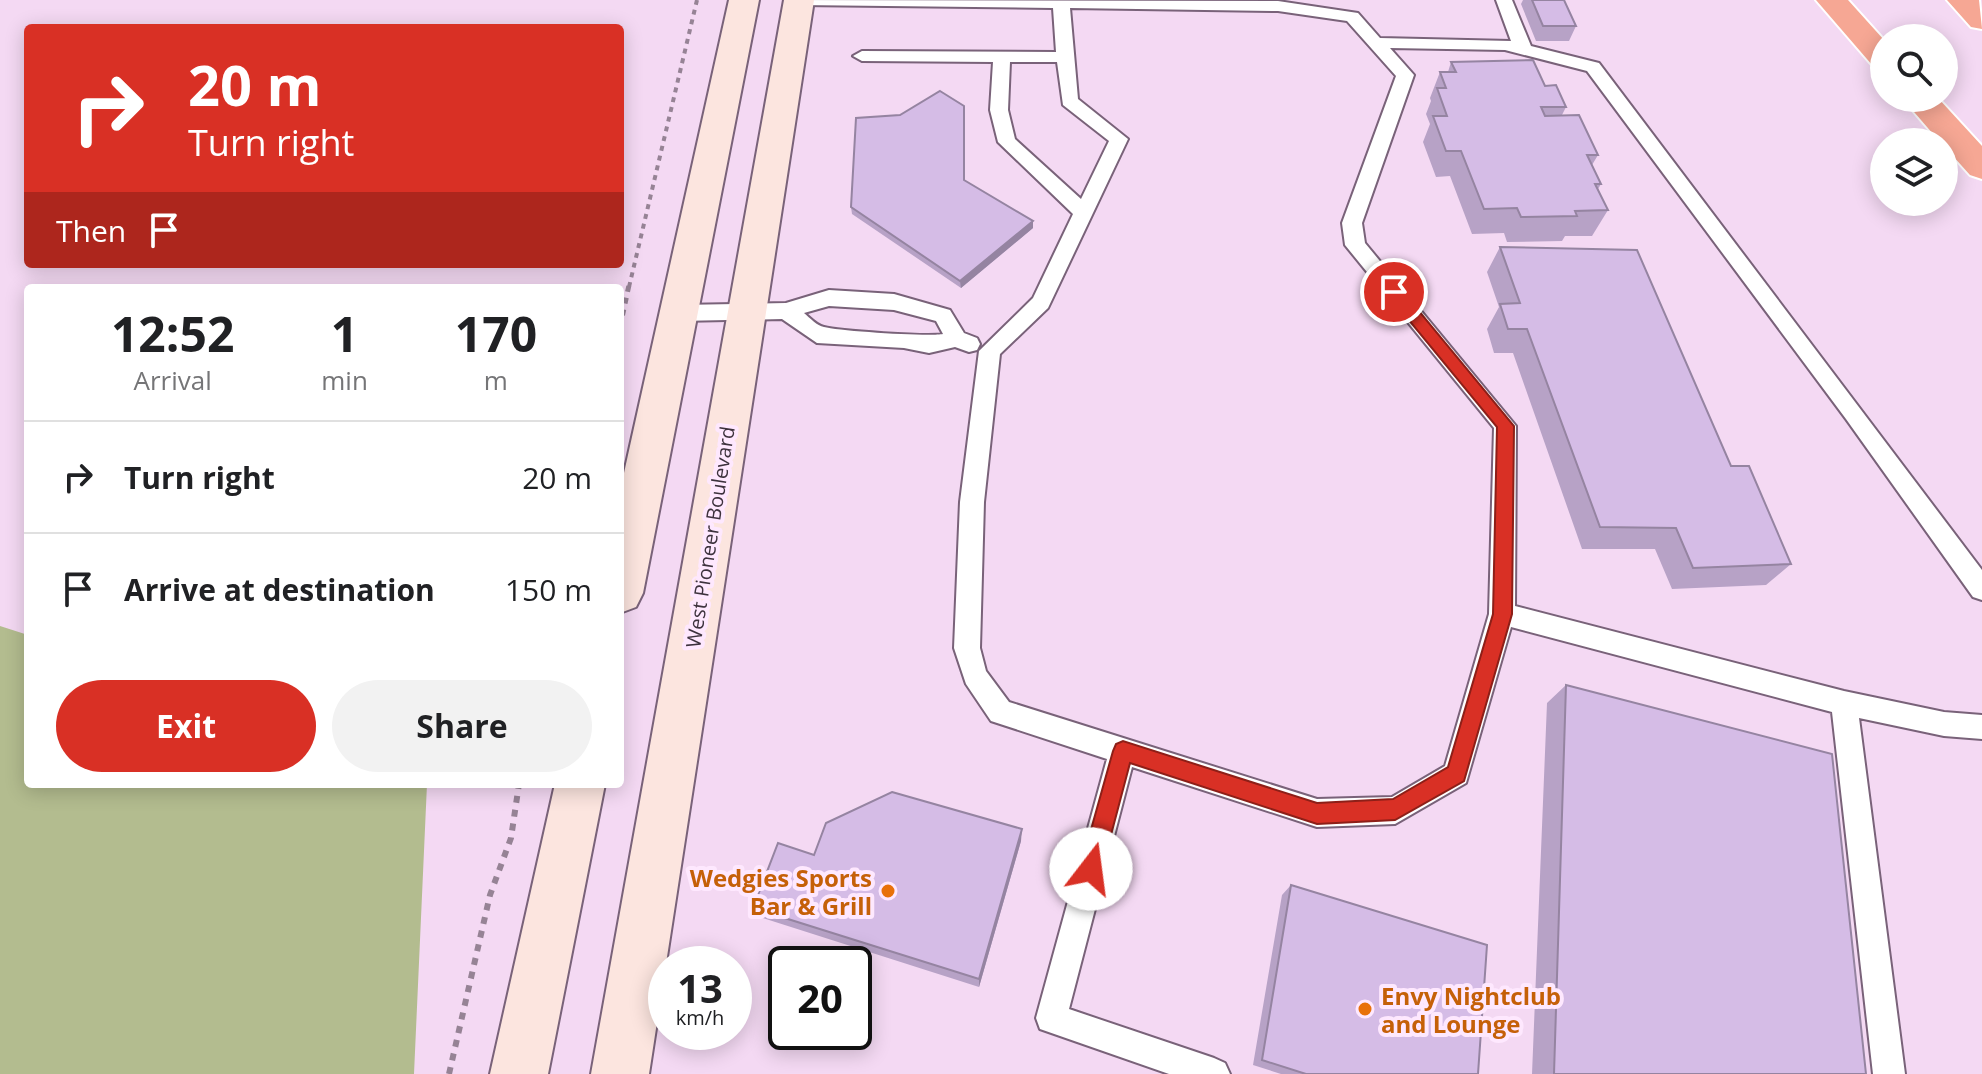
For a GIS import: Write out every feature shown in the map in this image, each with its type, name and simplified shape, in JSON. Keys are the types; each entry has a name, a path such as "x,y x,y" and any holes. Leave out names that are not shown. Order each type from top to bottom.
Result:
{"highway":[{"path":"1831,0 1870,43"},
{"path":"1962,0 1982,20"},
{"path":"1932,112 1982,167"}],"main road":[{"path":"624,574 744,0"},
{"name":"West Pioneer Boulevard","path":"620,1074 766,311 799,0"},
{"path":"519,1074 579,788"}],"lane":[{"path":"799,0 1061,3 1278,6 1359,8 1377,43 1405,75 1352,223 1355,245 1505,426 1502,614 1456,774 1395,810 1317,813 1000,712 975,676 967,648 972,515 990,351 1041,303 1119,139 1069,101 1061,3"},
{"path":"1504,0 1523,49"},
{"path":"1377,43 1505,45 1593,67 1845,400 1982,589"},
{"path":"862,56 1066,57"},
{"path":"1002,56 997,101 1001,129 1007,142 1084,213"},
{"path":"679,313 766,311 829,298 894,302 943,315 956,339"},
{"path":"766,311 817,335 904,340 929,345 956,339 990,351"},
{"path":"1502,614 1844,703 1944,724 1982,727"},
{"path":"1844,703 1889,1074"},
{"path":"1123,751 1051,1018 1214,1074"}],"path":[{"path":"624,309 697,0"},
{"path":"449,1074 490,895 511,838 518,788"}],"green space":[{"path":"0,626 24,634 24,788 427,788 414,1074 0,1074"}],"building":[{"path":"1532,0 1564,0 1576,26 1543,26"},
{"path":"1533,60 1545,86 1556,85 1566,107 1541,107 1545,116 1579,115 1598,155 1587,155 1601,184 1595,184 1608,210 1575,211 1577,216 1521,217 1517,208 1484,209 1461,151 1446,151 1433,116 1447,116 1437,88 1446,88 1440,72 1456,72 1451,62"},
{"path":"940,91 964,106 964,180 1033,221 960,281 851,207 856,118 900,115"},
{"path":"1500,247 1637,250 1731,466 1749,466 1791,564 1693,568 1676,528 1600,527 1527,329 1508,329 1500,304 1520,303"},
{"path":"1566,685 1832,754 1866,1074 1554,1074"},
{"name":"Wedgies Sports Bar & Grill","path":"892,792 1022,829 979,979 753,908 778,843 814,855 826,823"},
{"name":"Envy Nightclub and Lounge","path":"1291,885 1487,945 1478,1074 1306,1074 1262,1060"}],"place":[{"name":"Wedgies Sports Bar & Grill","path":"888,891"},
{"name":"Envy Nightclub and Lounge","path":"1365,1009"}],"route":[{"path":"1091,869 1123,751 1317,813 1395,810 1456,774 1502,614 1505,426 1394,292"}]}
